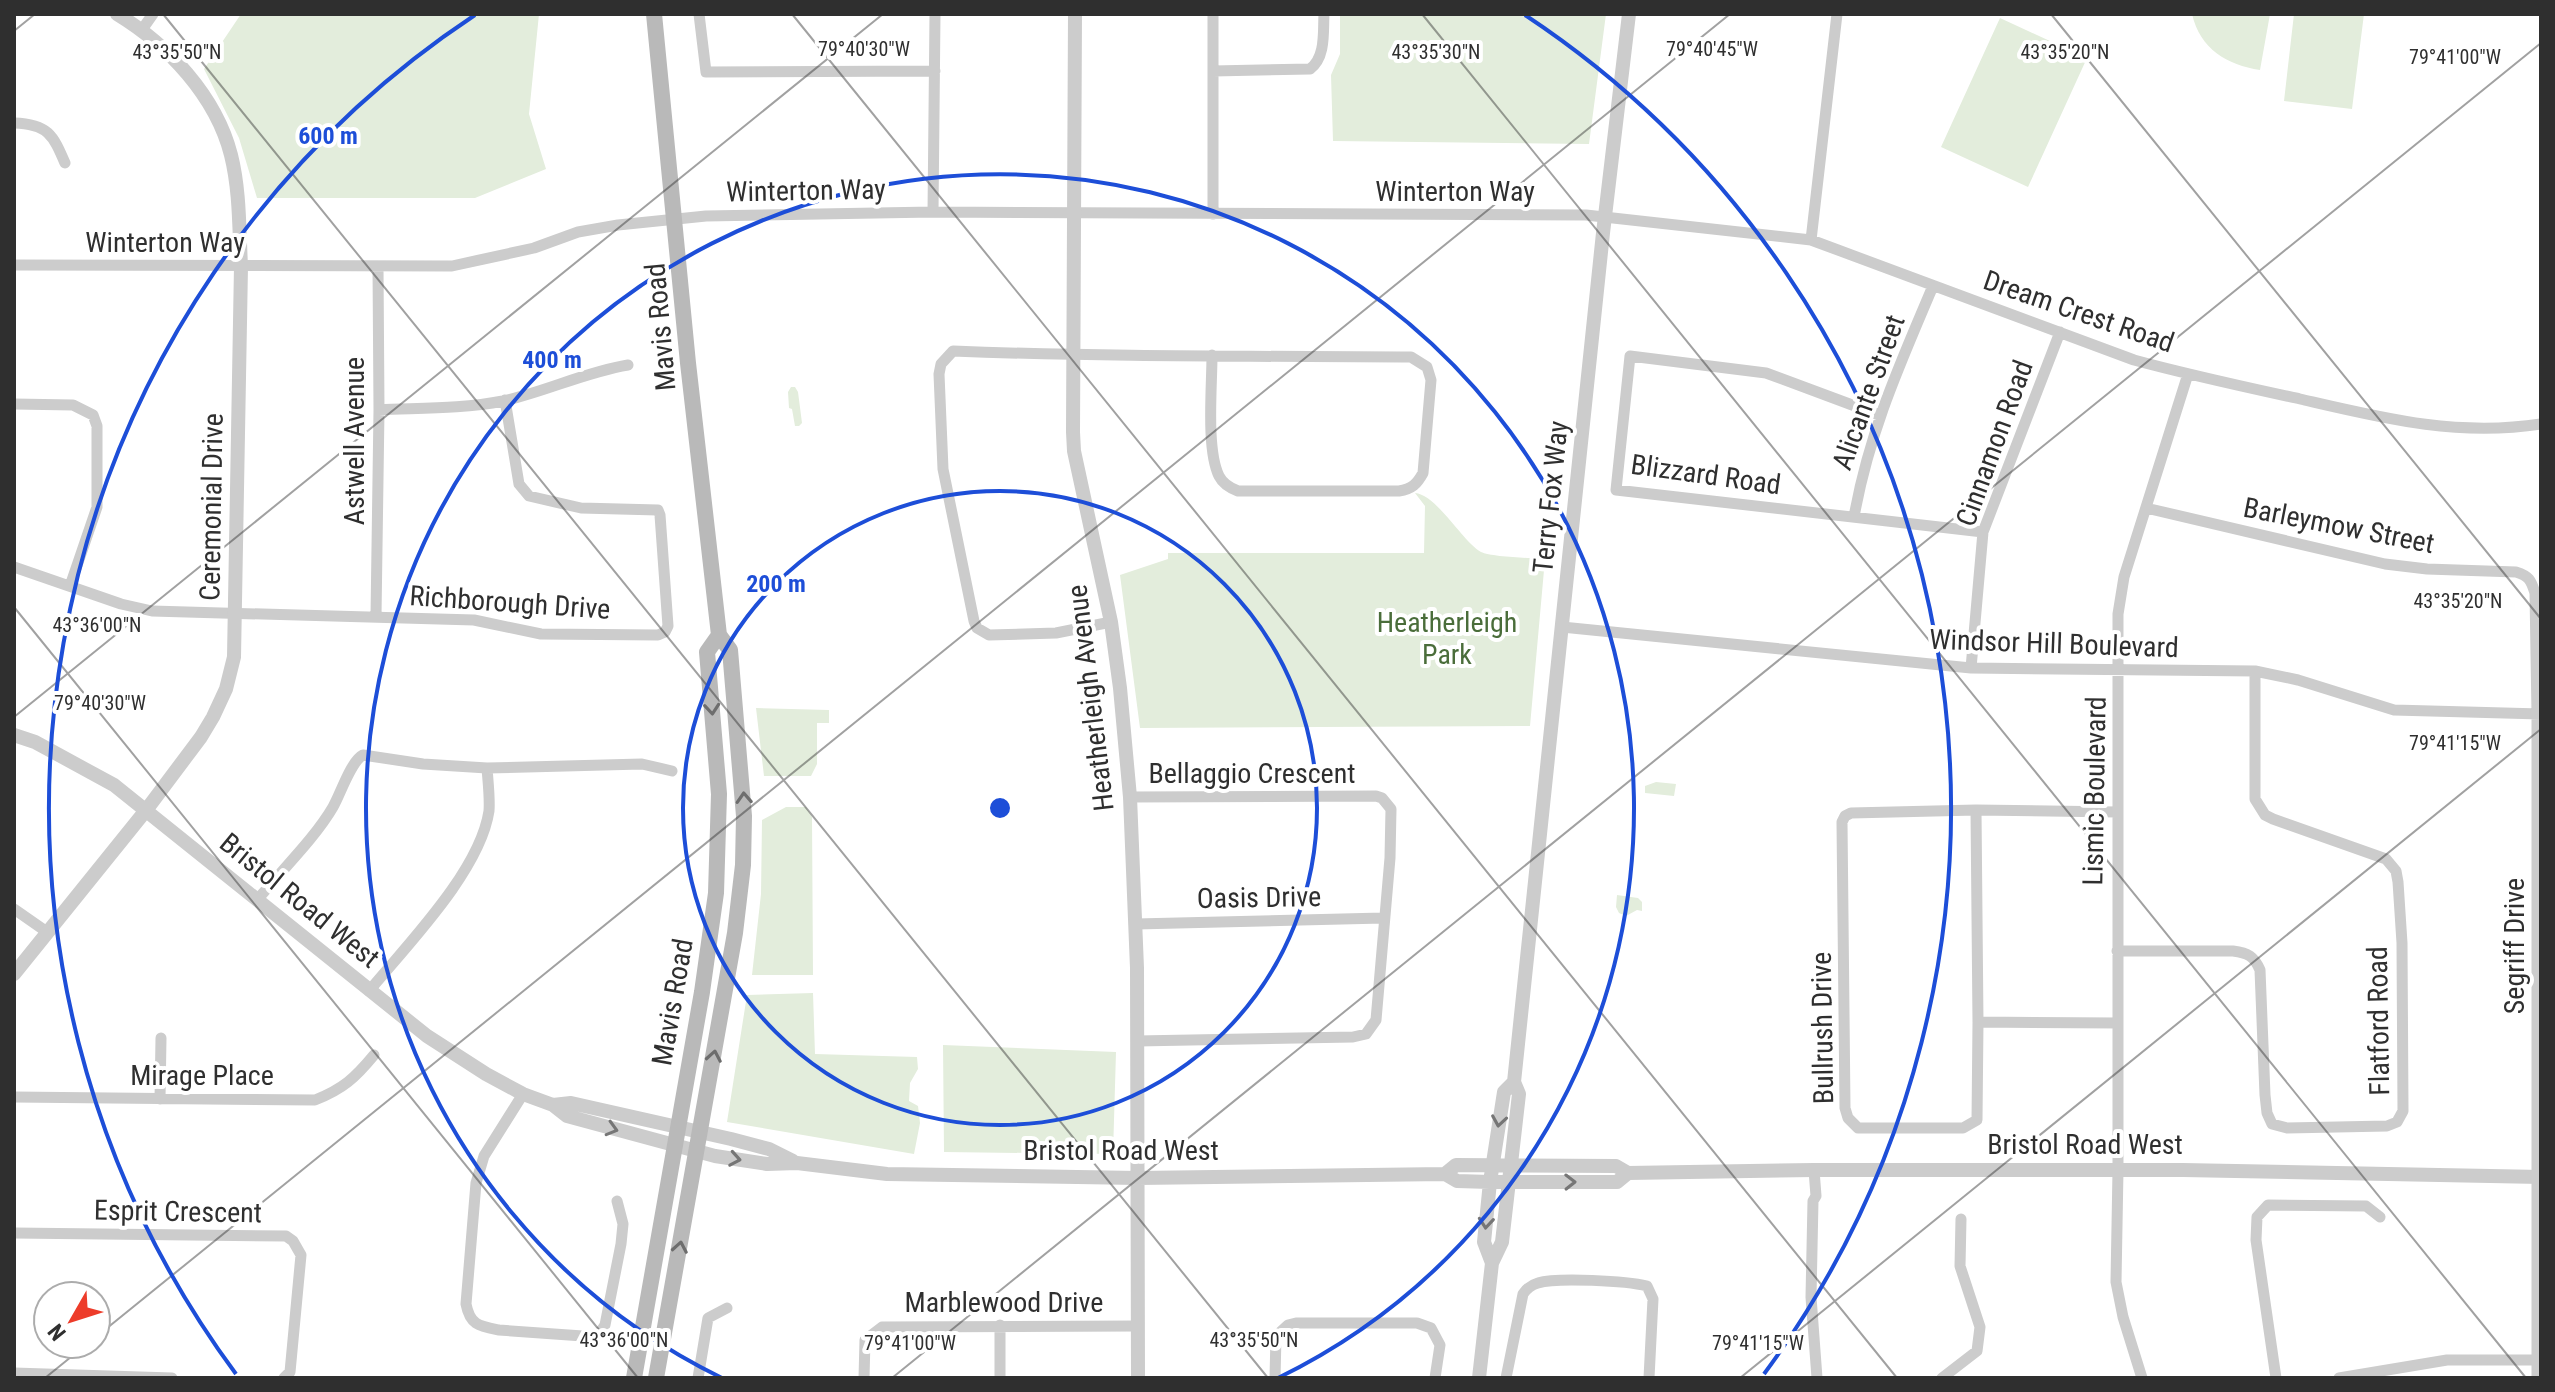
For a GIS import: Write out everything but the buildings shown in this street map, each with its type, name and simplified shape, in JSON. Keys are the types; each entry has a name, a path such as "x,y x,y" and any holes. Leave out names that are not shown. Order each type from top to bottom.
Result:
{"main road":[{"name":"Mavis Road","path":"654,14 719,635 730,650 744,794 743,865 735,933 656,1378"},
{"name":"Mavis Road","path":"634,1378 702,992 716,893 719,794 707,652 719,635"}],"street":[{"name":"Ceremonial Drive","path":"14,974 147,809 213,717 226,689 234,657 241,266 235,175 223,130 197,86 174,58 117,14"},
{"path":"141,31 153,14"},
{"path":"699,14 706,72 935,71"},
{"path":"933,212 935,14"},
{"name":"Heatherleigh Avenue","path":"1075,14 1074,451 1111,622 1130,797 1136,924 1138,1378"},
{"path":"1213,14 1213,214"},
{"path":"1213,71 1310,69 1316,64 1322,50 1324,14"},
{"name":"Terry Fox Way","path":"1479,1378 1492,1263 1502,1242 1519,1094 1514,1082 1629,14"},
{"path":"1811,240 1837,14"},
{"path":"14,123 53,134 65,163"},
{"name":"Winterton Way","path":"14,265 452,266 534,248 578,232 706,216 933,212 1606,216"},
{"name":"Dream Crest Road","path":"1606,216 1811,240 2112,353 2188,374 2403,423 2462,429 2541,424"},
{"name":"Astwell Avenue","path":"376,616 378,267"},
{"name":"Alicante Street","path":"1854,517 1862,472 1879,415 1933,286"},
{"name":"Cinnamon Road","path":"1971,668 1983,532 2060,332"},
{"path":"1111,622 1056,633 989,635 977,628 943,469 941,364 953,351 1073,355 1212,355 1411,357 1427,367 1431,380 1423,473 1419,481 1408,490 1399,491 1238,491 1228,487 1219,476 1212,444 1212,355"},
{"name":"Blizzard Road","path":"1879,415 1766,373 1630,356 1616,490 1983,532"},
{"path":"379,410 460,407 505,400 628,365"},
{"name":"Lismic Boulevard","path":"2142,1378 2116,1282 2119,597 2188,374"},
{"name":"Richborough Drive","path":"14,567 121,604 152,611 474,620 541,634 658,635 665,632 668,626 658,510 581,508 529,496 519,484 505,400"},
{"path":"14,404 73,405 93,415 97,426 97,507 70,586"},
{"name":"Barleymow Street","path":"2146,508 2385,564 2527,575 2535,593 2539,714"},
{"name":"Windsor Hill Boulevard","path":"1562,627 1971,668 2255,671 2283,676 2394,710 2539,714"},
{"name":"Flatford Road","path":"2117,951 2233,951 2255,958 2260,970 2265,1095 2272,1124 2287,1128 2387,1126 2397,1122 2403,1111 2403,1075 2402,943 2396,871 2386,859 2273,819 2259,807 2255,799 2255,671"},
{"name":"Segriff Drive","path":"2537,1378 2539,714"},
{"name":"Bristol Road West","path":"14,735 35,742 114,785 369,991 446,1049 523,1094 553,1105 567,1116 674,1146 767,1164 797,1163 887,1174 1138,1178 1445,1174 1457,1181 1509,1183 1617,1182 1628,1173"},
{"path":"258,899 331,811 356,758 363,755 423,764 487,768 642,764 672,771"},
{"path":"369,991 445,900 461,875 484,829 489,810 487,768"},
{"name":"Bellaggio Crescent","path":"1130,797 1365,796 1382,798 1391,809 1390,858 1376,1020 1366,1034 1353,1037 1137,1041"},
{"name":"Bullrush Drive","path":"1976,810 1977,1120 1963,1128 1858,1128 1848,1118 1845,1108 1842,822 1845,816 1851,813 1976,810 2117,812"},
{"path":"14,909 47,932"},
{"name":"Oasis Drive","path":"1136,924 1383,918"},
{"path":"1978,1022 2118,1023"},
{"path":"160,1099 161,1038"},
{"name":"Mirage Place","path":"14,1097 315,1100 339,1090 356,1077 374,1055"},
{"name":"Terry Fox Way","path":"1492,1263 1484,1242 1492,1165 1504,1092 1514,1082"},
{"path":"523,1094 484,1156 476,1183 466,1304 472,1321 499,1330 597,1337 605,1325 621,1244 623,1224 617,1201"},
{"name":"Bristol Road West","path":"553,1105 571,1103 677,1127 769,1149 797,1163"},
{"name":"Bristol Road West","path":"1445,1174 1456,1165 1511,1165 1616,1166 1628,1173 2118,1170 2539,1177"},
{"path":"1814,1170 1816,1196 1813,1201 1811,1297 1817,1378"},
{"path":"2276,1378 2256,1240 2257,1217 2268,1205 2366,1206 2380,1217"},
{"path":"1942,1378 1977,1351 1979,1339 1980,1327 1960,1266 1961,1219"},
{"name":"Esprit Crescent","path":"14,1233 286,1236 301,1255 290,1372 284,1378"},
{"path":"1506,1378 1523,1294 1529,1287 1545,1281 1629,1282 1647,1286 1653,1299 1649,1378"},
{"path":"698,1378 708,1318 727,1308"},
{"path":"1275,1378 1276,1336 1288,1325 1417,1323 1431,1328 1440,1345 1435,1378"},
{"path":"1000,1325 1000,1378"},
{"name":"Marblewood Drive","path":"864,1378 865,1340 878,1328 1138,1326"},
{"path":"2339,1378 2447,1360 2536,1360"},
{"path":"14,1373 172,1378"}],"green space":[{"path":"241,14 539,14 529,114 546,169 475,198 257,198 239,138 204,69"},
{"path":"1340,14 1606,14 1589,144 1333,141 1331,75 1340,54"},
{"path":"2192,14 2270,14 2260,70 2226,59 2208,46"},
{"path":"2294,14 2364,14 2352,109 2284,101"},
{"path":"2000,18 2087,58 2028,187 1941,147"},
{"path":"791,387 798,392 802,423 799,426 795,426 792,409 789,408 788,392"},
{"name":"Heatherleigh Park","path":"1415,493 1441,510 1481,552 1545,559 1530,726 1140,728 1120,575 1168,559 1168,553 1424,553 1425,506"},
{"path":"756,708 829,710 829,723 817,723 817,764 811,776 764,776"},
{"path":"1656,782 1676,784 1674,796 1645,793 1645,786"},
{"path":"786,807 806,807 812,817 813,975 752,975 761,894 762,820"},
{"path":"1617,895 1638,898 1642,902 1642,911 1637,910 1626,916 1619,913"},
{"path":"813,993 815,1054 917,1057 918,1069 910,1083 909,1101 918,1106 920,1123 914,1154 727,1122 747,995"},
{"path":"943,1045 1116,1052 1113,1154 944,1152"}]}
